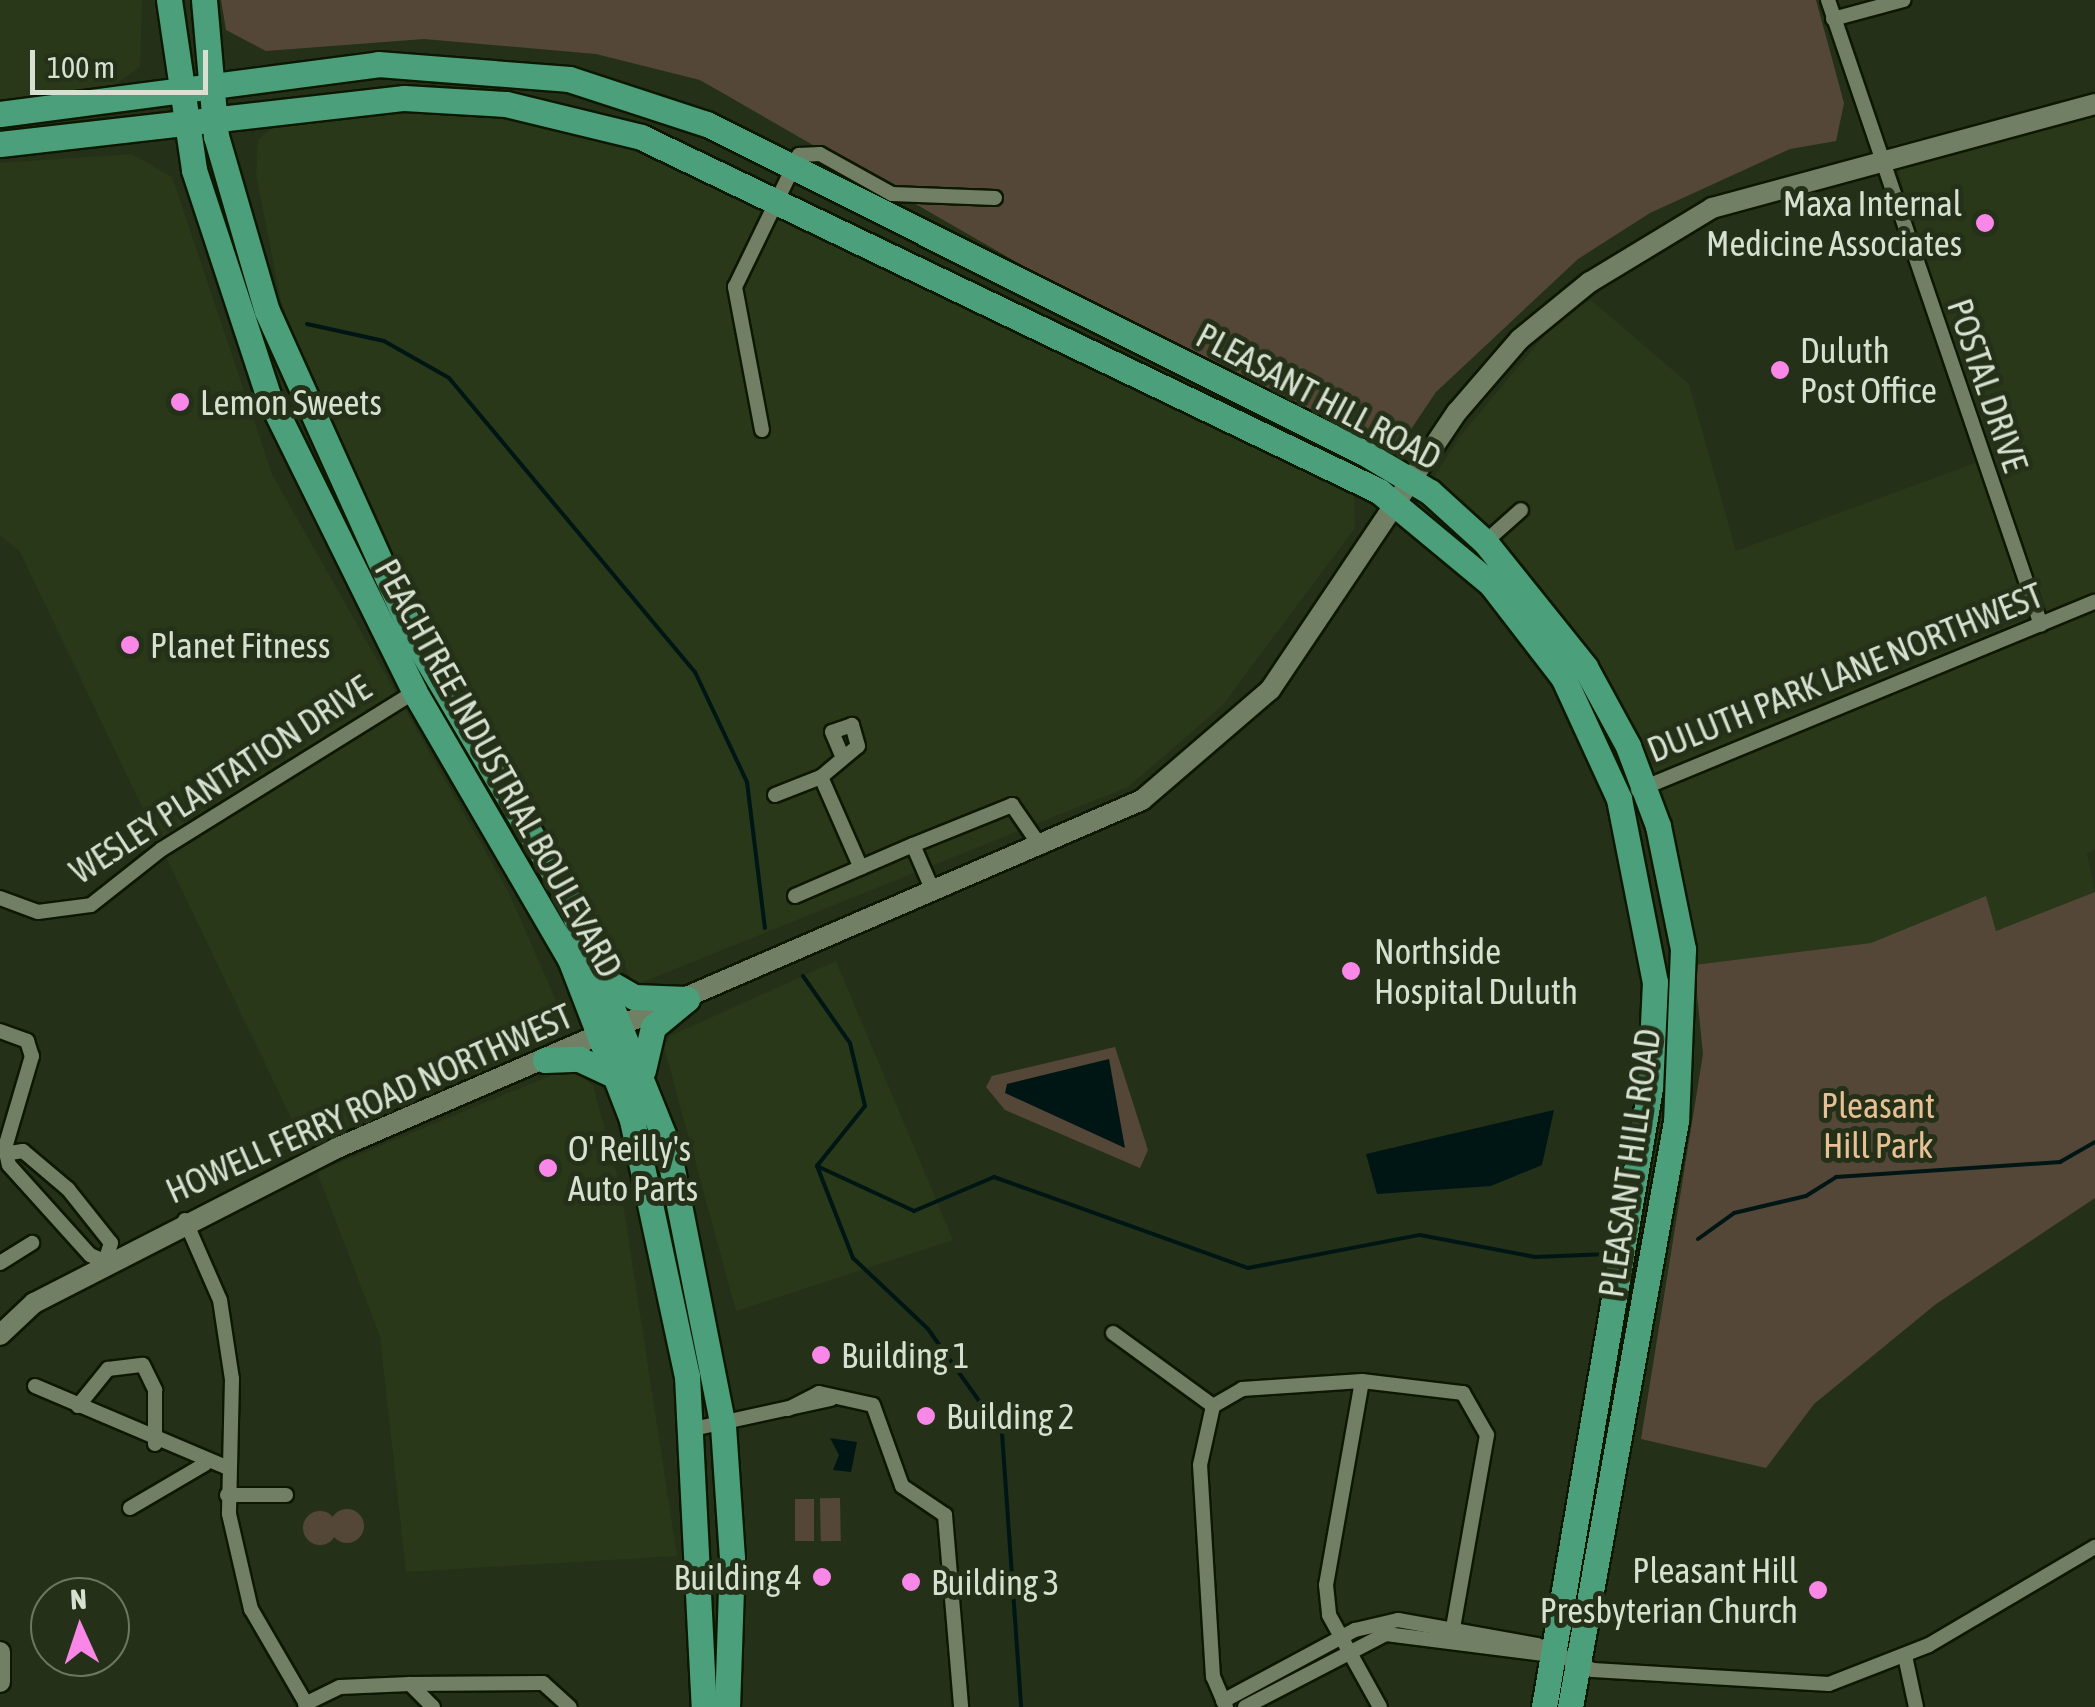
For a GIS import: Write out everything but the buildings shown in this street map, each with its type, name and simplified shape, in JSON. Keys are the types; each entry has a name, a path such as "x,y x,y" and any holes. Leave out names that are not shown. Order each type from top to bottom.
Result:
{"highway":[{"name":"PEACHTREE INDUSTRIAL BOULEVARD","path":"169,0 184,121 268,395 414,691 611,1029 687,1214 723,1426 732,1558 727,1707"},
{"name":"PEACHTREE INDUSTRIAL BOULEVARD","path":"204,0 215,117 266,311 439,678 566,894 603,979 611,1029"},
{"name":"PLEASANT HILL ROAD","path":"0,114 212,81 394,64 570,79 691,118 1413,481 1485,542 1585,667 1646,787 1683,948 1684,1056 1570,1707"},
{"name":"PLEASANT HILL ROAD","path":"0,144 375,99 506,104 641,137 776,194 1398,505 1492,584 1537,640 1581,711 1619,799 1650,927 1656,1042 1544,1707"},
{"path":"603,979 634,997 687,998"},
{"path":"545,1060 579,1059 631,1078 646,1039 687,998"},
{"name":"PEACHTREE INDUSTRIAL BOULEVARD","path":"631,1078 694,1429 704,1707"}],"street":[{"name":"POSTAL DRIVE","path":"1828,0 2040,624"},
{"path":"1833,19 1904,0"},
{"name":"HOWELL FERRY ROAD NORTHWEST","path":"0,1335 34,1303 184,1220 611,1029 1111,817 1206,754 1260,701 1413,481 1520,339 1659,233 1769,188 1883,163 2095,104"},
{"path":"762,430 734,287 790,166 806,151 892,194 995,198"},
{"path":"1485,542 1521,510"},
{"name":"DULUTH PARK LANE NORTHWEST","path":"1619,799 2095,602"},
{"name":"WESLEY PLANTATION DRIVE","path":"0,898 38,912 91,905 439,678"},
{"path":"775,795 821,777 840,752"},
{"path":"821,777 860,868"},
{"path":"795,896 1012,804 1041,848"},
{"path":"913,845 933,892"},
{"path":"0,1031 27,1041 32,1056 5,1150 9,1164 64,1218 90,1255 107,1261 111,1243 80,1204 23,1151 5,1150"},
{"path":"64,1218 80,1204"},
{"path":"184,1220 220,1300 232,1379 228,1494 263,1643 306,1706 340,1688 543,1683 570,1707"},
{"path":"0,1263 32,1243"},
{"path":"1113,1333 1213,1406"},
{"path":"78,1406 108,1369 143,1365 155,1390 155,1444"},
{"path":"1452,1628 1487,1435 1480,1412 1463,1392 1436,1383 1264,1381 1213,1406 1202,1436 1202,1553 1213,1677 1224,1704 1398,1620 1452,1628 1552,1655 1580,1667 1829,1684 1905,1656 2095,1547"},
{"path":"1362,1381 1326,1585 1344,1644 1380,1707"},
{"path":"35,1386 155,1444 206,1464 228,1468"},
{"path":"694,1429 723,1426 788,1409 801,1396 873,1404 902,1486 949,1523 962,1707"},
{"path":"130,1508 206,1464"},
{"path":"228,1494 286,1495"},
{"path":"1244,1707 1344,1644 1400,1633 1552,1655"},
{"path":"0,1652 0,1682"},
{"path":"1905,1656 1916,1707"},
{"path":"410,1684 433,1707"}],"shaded area":[{"path":"0,0 142,0 140,67 111,87 0,104"},
{"path":"2095,94 2095,849 2087,853 2095,892 1996,931 1985,897 1871,943 1694,965 1635,783 1584,685 1414,509 1458,439 1562,314 1591,300 1689,384 1736,551 1975,463 1892,145"},
{"path":"348,110 474,111 663,154 1354,492 1355,528 1222,706 1128,787 635,985 334,454 281,301 256,175 258,140 277,124"},
{"path":"132,154 172,177 272,474 509,893 568,1028 305,1147 20,552 0,535 0,163"},
{"path":"836,961 953,1240 736,1311 664,1047 670,1036"},
{"path":"1109,1059 1125,1148 1005,1093 1007,1084"},
{"path":"569,1068 593,1085 621,1190 677,1556 406,1572 380,1336 317,1172"},
{"path":"1554,1110 1542,1165 1491,1186 1377,1194 1366,1154"},
{"path":"830,1438 857,1442 851,1472 833,1470 839,1455"}],"green space":[{"path":"221,0 1816,0 1844,103 1836,141 1790,149 1650,213 1578,259 1436,392 1397,450 1381,454 1159,344 700,80 596,54 424,39 266,51 226,30"},
{"name":"Pleasant Hill Park","path":"2095,892 2095,1198 1936,1304 1814,1404 1766,1468 1641,1439 1703,1054 1694,965 1871,943 1986,896 1996,931"},
{"path":"1115,1047 1148,1150 1140,1168 1005,1110 986,1087 992,1076"},
{"path":"820,1498 840,1498 841,1541 821,1541"},
{"path":"795,1499 814,1499 814,1541 795,1541"},
{"path":"347,1509 359,1514 364,1526 359,1538 347,1543 335,1538 330,1526 335,1514"},
{"path":"320,1511 332,1516 337,1528 332,1540 320,1545 308,1540 303,1528 308,1516"}],"waterway":[{"path":"307,324 384,341 449,378 695,672 747,782 765,928"},
{"path":"803,976 850,1043 865,1106 817,1166"},
{"path":"1698,1239 1734,1213 1806,1196 1836,1177 2060,1162 2095,1142"},
{"path":"817,1166 914,1211 994,1177 1248,1268 1420,1235 1535,1257 1609,1254"},
{"path":"817,1166 853,1258 928,1329 1002,1433 1021,1707"}],"place":[{"name":"Maxa Internal Medicine Associates","path":"1985,223"},
{"name":"Duluth Post Office","path":"1780,370"},
{"name":"Lemon Sweets","path":"180,402"},
{"name":"Planet Fitness","path":"130,645"},
{"name":"Northside Hospital Duluth","path":"1351,971"},
{"name":"O' Reilly's Auto Parts","path":"548,1168"},
{"name":"Building 1","path":"821,1355"},
{"name":"Building 2","path":"926,1416"},
{"name":"Building 4","path":"822,1577"},
{"name":"Building 3","path":"911,1582"},
{"name":"Pleasant Hill Presbyterian Church","path":"1818,1590"}]}
